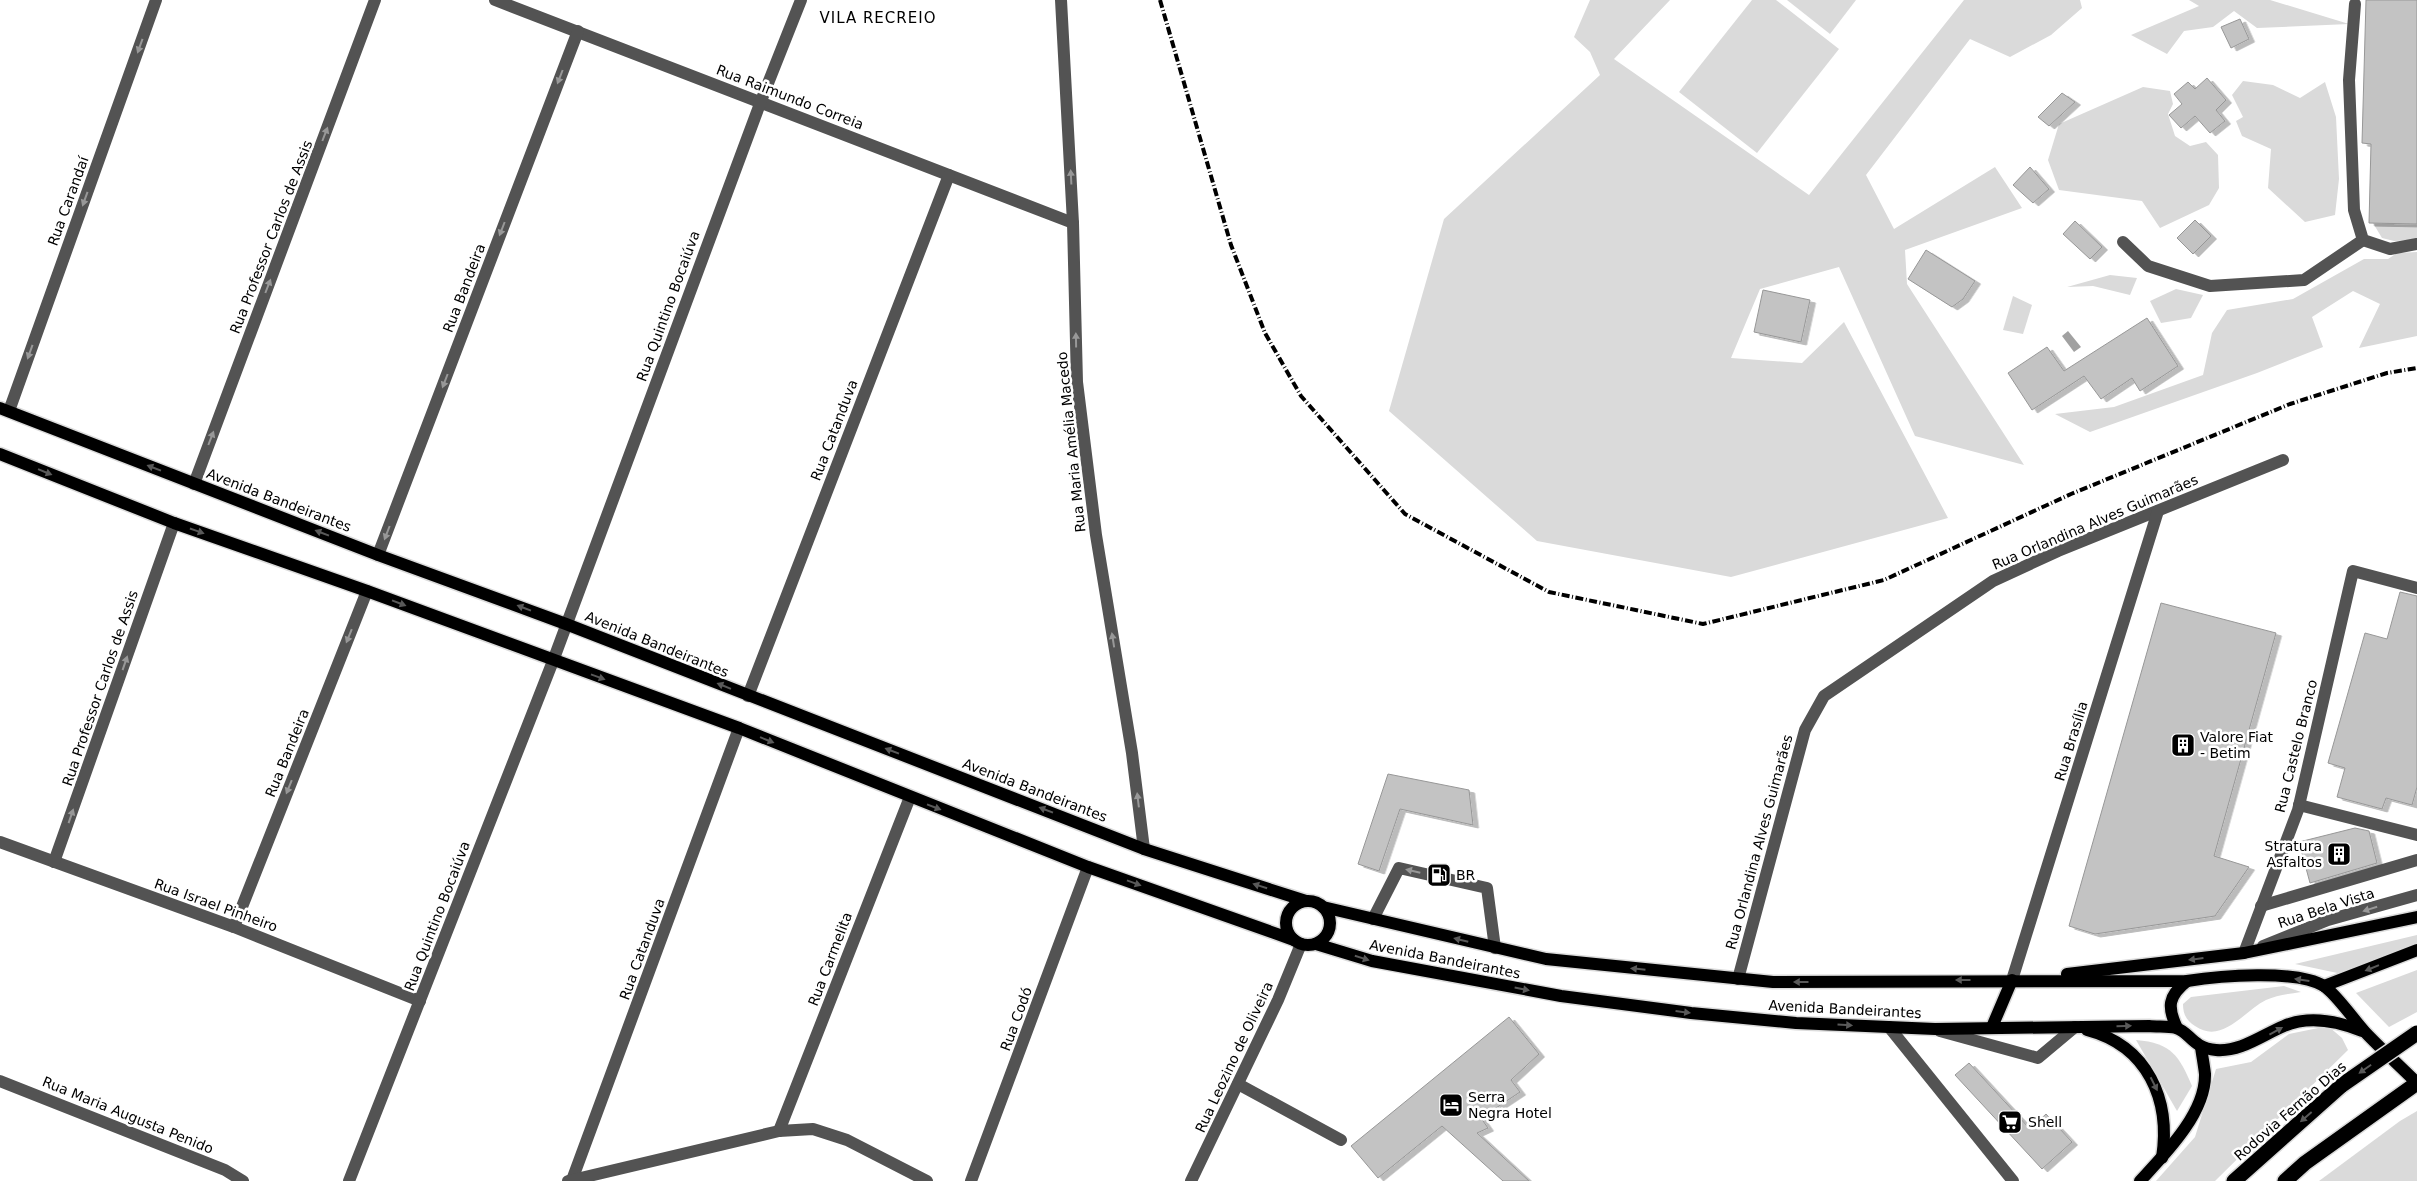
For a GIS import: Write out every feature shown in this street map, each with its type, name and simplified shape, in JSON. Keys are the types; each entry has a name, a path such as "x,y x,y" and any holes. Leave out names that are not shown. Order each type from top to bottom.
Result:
{"highway":[{"name":"Rodovia Fernão Dias","path":"2234,1181 2342,1085 2417,1033"},
{"path":"2285,1181 2305,1163 2417,1083"}],"main road":[{"name":"Avenida Bandeirantes","path":"4,410 378,555 566,624 1144,849 1306,901"},
{"path":"0,454 174,523 367,591 739,728 1088,867 1298,942 1316,944 1327,935 1330,928 1328,913 1323,907 1306,901 1293,908 1286,920 1286,928 1298,942"},
{"name":"Avenida Bandeirantes","path":"1323,907 1546,959 1773,982 2187,981 2208,978 2278,976 2310,981 2324,986"},
{"path":"1992,1027 2012,980 2244,953 2417,917"},
{"name":"Avenida Bandeirantes","path":"1316,944 1372,961 1561,996 1691,1013 1796,1022 1935,1029 2150,1026 2178,1028"},
{"path":"2417,950 2324,986 2364,1032 2417,1083"},
{"path":"2187,981 2176,990 2170,1004 2172,1018 2178,1028 2201,1047 2216,1050 2236,1048 2284,1026 2313,1020 2340,1022 2364,1032"},
{"path":"2075,1027 2097,1033 2117,1042 2134,1056 2148,1073 2158,1093 2164,1114 2165,1136 2162,1158"},
{"path":"2140,1181 2162,1158 2189,1123 2201,1097 2205,1075 2201,1047"}],"street":[{"name":"Rua Carandaí","path":"4,410 156,0"},
{"name":"Rua Professor Carlos de Assis","path":"194,484 375,0"},
{"name":"Rua Raimundo Correia","path":"495,0 761,101 1073,223"},
{"name":"Rua Quintino Bocaiúva","path":"349,1181 553,661 761,101 802,0"},
{"name":"Rua Maria Amélia Macedo","path":"1060,0 1073,223 1077,382 1096,535 1132,753 1144,849"},
{"path":"2355,4 2350,80 2354,210 2363,240"},
{"name":"Rua Bandeira","path":"378,555 578,32"},
{"name":"Rua Catanduva","path":"748,696 948,174"},
{"path":"2123,242 2148,266 2210,286 2304,280 2363,240"},
{"path":"2363,240 2390,249 2417,244"},
{"name":"Rua Orlandina Alves Guimarães","path":"1738,979 1805,730 1824,696 1992,581 2058,551 2283,460"},
{"name":"Rua Brasília","path":"2012,980 2158,510"},
{"name":"Rua Professor Carlos de Assis","path":"54,862 174,523"},
{"name":"Rua Castelo Branco","path":"2244,953 2300,805 2353,571 2417,588"},
{"name":"Rua Bandeira","path":"234,926 367,591"},
{"name":"Rua Catanduva","path":"570,1180 739,728"},
{"name":"Rua Carmelita","path":"779,1131 910,797"},
{"path":"2300,805 2417,835"},
{"name":"Rua Israel Pinheiro","path":"0,842 234,926 420,1002"},
{"path":"2261,906 2417,860"},
{"name":"Rua Codó","path":"972,1181 1088,867"},
{"path":"1373,919 1399,868 1487,888 1495,948"},
{"name":"Rua Bela Vista","path":"2244,953 2328,920 2417,894"},
{"name":"Rua Leozino de Oliveira","path":"1191,1181 1278,1000 1298,942"},
{"path":"1889,1027 2013,1181"},
{"path":"1935,1029 2038,1058 2075,1027"},
{"name":"Rua Maria Augusta Penido","path":"0,1081 225,1170 243,1181"},
{"path":"1238,1084 1341,1140"},
{"path":"570,1180 603,1177 779,1131 813,1129 847,1140 927,1181"}],"shaded area":[{"path":"1590,0 1670,0 1614,59 1809,195 1964,0 2080,0 2082,8 2051,35 2010,57 1970,39 1866,175 1894,229 1995,167 2022,208 1905,250 1907,284 2024,465 1915,436 1839,267 1760,289 1731,358 1802,363 1844,322 1948,518 1731,577 1537,541 1389,411 1444,219 1600,75 1590,52 1574,37"},
{"path":"1752,0 1776,0 1839,49 1757,153 1679,92"},
{"path":"1787,0 1856,0 1830,34"},
{"path":"2189,0 2270,0 2349,24 2257,28 2234,11 2213,27 2184,31 2167,54 2131,35 2199,6"},
{"path":"2243,81 2273,85 2300,98 2325,82 2336,117 2339,179 2335,215 2305,222 2268,188 2271,149 2242,136 2236,121 2243,117 2232,95"},
{"path":"2143,87 2170,91 2173,104 2168,114 2175,136 2190,146 2206,142 2218,155 2219,188 2209,205 2160,228 2142,201 2059,190 2048,160 2059,124"},
{"path":"2373,223 2417,224 2417,240 2394,241 2382,238"},
{"path":"2417,252 2417,336 2359,348 2380,304 2353,291 2312,317 2323,347 2257,373 2090,432 2055,414 2114,407 2203,375 2212,333 2227,310 2293,299 2364,259 2388,259 2397,253"},
{"path":"2110,275 2137,278 2130,295 2093,286 2067,287"},
{"path":"2176,289 2203,295 2191,318 2161,323 2150,301"},
{"path":"2013,296 2032,305 2023,334 2003,330"},
{"path":"2068,331 2081,347 2074,352 2062,336"},
{"path":"2417,935 2417,944 2342,974 2295,964"},
{"path":"2417,970 2417,1012 2389,1027 2356,993"},
{"path":"2284,986 2301,992 2266,1000 2224,1029 2214,1032 2205,1031 2195,1026 2187,1019 2184,1011 2183,1004 2191,997"},
{"path":"2328,1026 2342,1038 2348,1050 2215,1181 2156,1181 2195,1137 2216,1069 2251,1062 2289,1034"},
{"path":"2136,1040 2158,1044 2166,1048 2173,1053 2183,1067 2192,1086 2177,1111"},
{"path":"2417,1111 2417,1181 2319,1181 2400,1121"}],"building":[{"path":"2366,0 2417,0 2417,224 2369,223 2371,144 2362,143"},
{"path":"2240,19 2249,39 2231,48 2221,27"},
{"path":"2207,78 2226,100 2216,110 2225,121 2210,133 2195,116 2181,128 2169,115 2182,104 2174,94 2188,82 2195,89"},
{"path":"2062,93 2075,102 2049,126 2038,117"},
{"path":"2030,167 2049,189 2033,203 2013,185"},
{"path":"2195,220 2211,236 2193,254 2177,238"},
{"path":"2075,221 2102,247 2090,259 2063,234"},
{"path":"1926,250 1975,281 1963,299 1952,307 1908,279"},
{"path":"1763,290 1810,300 1801,342 1754,332"},
{"path":"2147,318 2178,366 2140,391 2132,378 2101,399 2084,376 2032,410 2008,373 2047,347 2064,371"},
{"path":"2400,592 2417,596 2417,787 2412,805 2386,798 2382,809 2337,797 2345,768 2328,763 2365,633 2387,639"},
{"name":"Valore Fiat - Betim","path":"2161,603 2276,633 2214,856 2249,867 2215,916 2095,934 2069,926"},
{"path":"1388,774 1469,790 1473,825 1400,809 1379,871 1358,864"},
{"name":"Stratura Asfaltos","path":"2355,828 2369,831 2377,863 2310,883 2299,842"},
{"name":"Serra Negra Hotel","path":"1509,1017 1539,1054 1511,1080 1520,1092 1481,1118 1488,1128 1477,1133 1529,1181 1503,1181 1442,1126 1378,1178 1351,1146"},
{"name":"Shell","path":"1969,1063 2030,1129 2046,1114 2072,1142 2042,1169 1955,1075"}],"railway":[{"path":"1160,0 1231,245 1265,333 1301,396 1405,514 1549,592 1703,624 1884,580 2071,494 2290,404 2387,373 2417,368"}],"place":[{"name":"Valore Fiat - Betim","path":"2183,745"},
{"name":"Stratura Asfaltos","path":"2339,854"},
{"name":"BR","path":"1439,875"},
{"name":"Serra Negra Hotel","path":"1451,1105"},
{"name":"Shell","path":"2010,1122"}],"district":[{"name":"VILA RECREIO","path":"878,18"}]}
